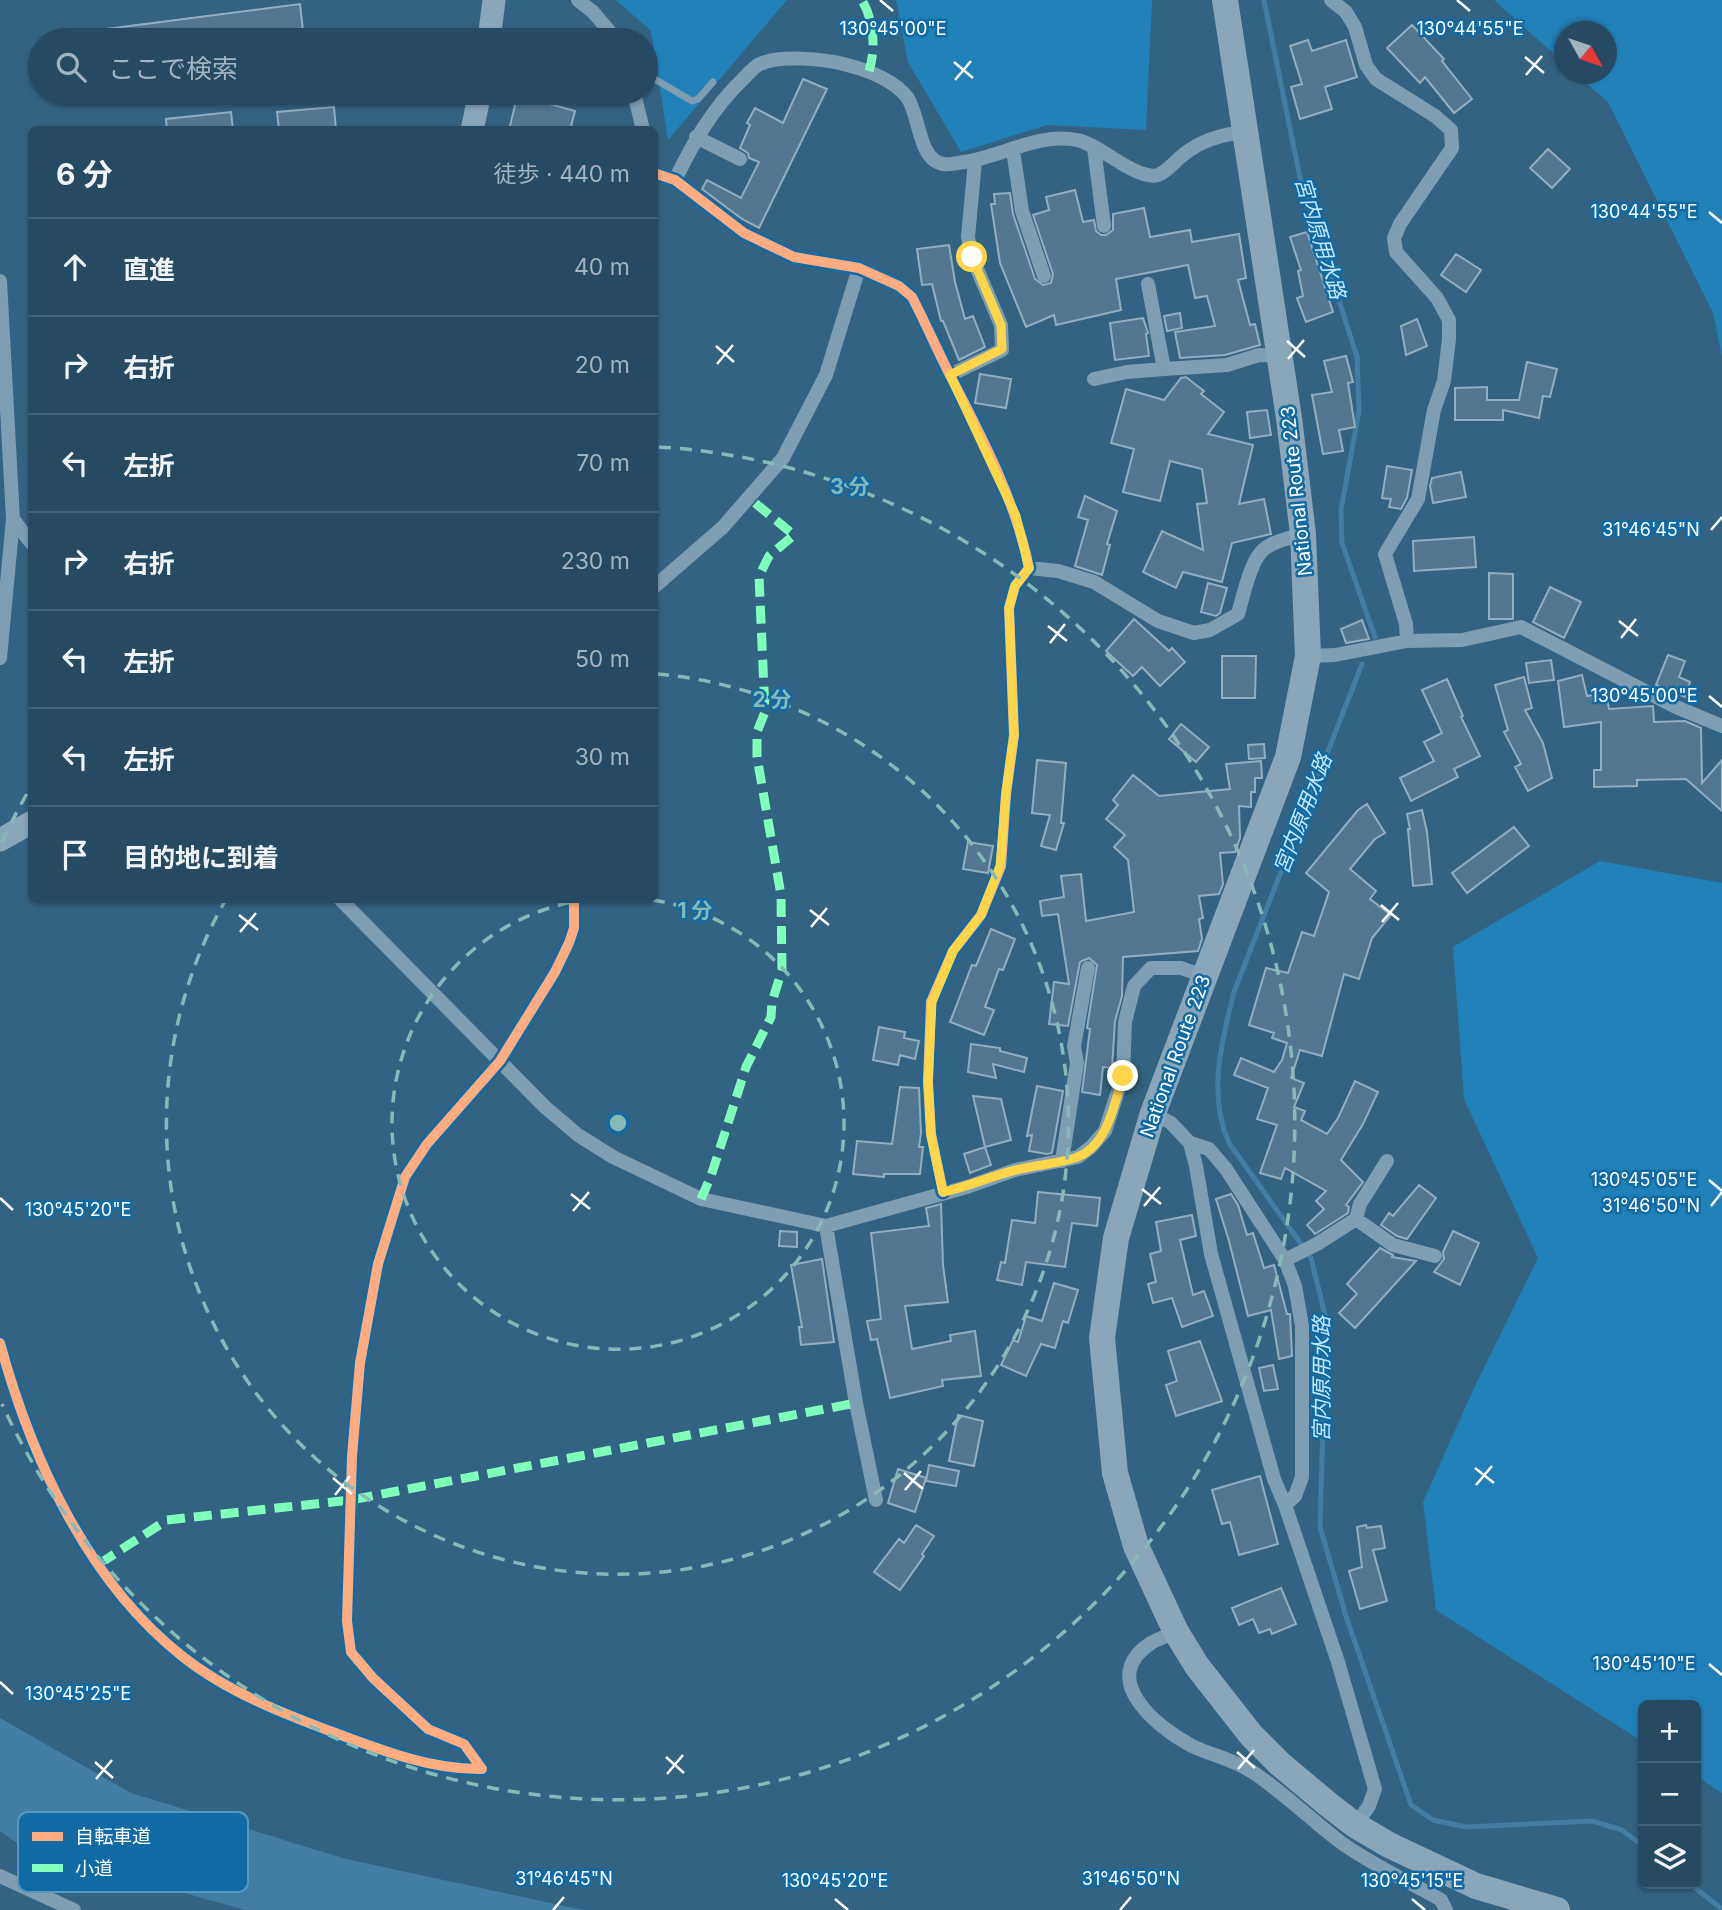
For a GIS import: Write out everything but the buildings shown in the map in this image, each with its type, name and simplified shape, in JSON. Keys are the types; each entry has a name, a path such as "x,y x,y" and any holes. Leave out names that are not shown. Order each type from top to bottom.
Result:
{"highway":[{"name":"National Route 223","path":"1224,0 1281,356 1303,534 1308,656 1288,757 1153,1113 1116,1238 1102,1338 1115,1473 1136,1546 1176,1632 1205,1677 1251,1735 1304,1785 1356,1825 1390,1845 1476,1886 1557,1910"}],"main road":[{"path":"490,28 494,0"},
{"path":"473,126 478,105"},
{"path":"0,840 28,824"}],"street":[{"path":"578,0 607,28"},
{"path":"1331,0 1346,12 1354,27 1366,65 1376,79 1451,130 1452,148 1400,224 1394,239 1396,252 1437,298 1448,320 1449,330 1444,381 1434,410 1418,499 1385,554 1406,624 1407,641"},
{"path":"675,180 696,137 727,94 758,65 776,60 830,60 869,71 906,97 925,150 936,162 945,165 975,161 1056,137 1080,140 1146,176 1160,174 1194,146 1224,134 1246,132"},
{"path":"637,105 642,126"},
{"path":"696,137 740,159"},
{"path":"1094,148 1104,226"},
{"path":"1013,150 1022,212 1044,276"},
{"path":"950,375 1002,349 1001,325 972,257 968,237 975,161"},
{"path":"658,174 675,180 744,233 794,257 859,268 899,286 912,297 1016,516 1029,568"},
{"path":"658,584 723,527 783,458 826,375 859,268"},
{"path":"0,281 13,519 0,658"},
{"path":"1148,285 1164,369"},
{"path":"1094,379 1127,372 1227,365 1259,355 1281,356"},
{"path":"13,519 28,539"},
{"path":"1029,568 1058,571 1094,582 1158,621 1194,633 1210,630 1238,614 1254,565 1262,551 1279,541 1303,534"},
{"path":"943,1192 931,1135 929,1108 932,1002 953,951 981,915 1000,866 1014,735 1009,608 1015,586 1029,568"},
{"path":"1308,656 1335,655 1407,641 1462,640 1521,627 1676,707 1722,726"},
{"path":"344,903 545,1107 578,1135 638,1170 701,1199 827,1226 967,1187 1014,1170 1078,1157 1105,1131 1123,1076 1125,1022 1134,986 1152,968 1181,968 1204,976"},
{"path":"0,1343 9,1377 46,1472 73,1522 111,1582 151,1628 174,1649 198,1668 233,1688 303,1721 406,1757 451,1768 482,1769 464,1744 428,1729 361,1666 351,1652 347,1621 352,1456 358,1377 377,1264 401,1186 427,1144 500,1061 555,972 574,928 574,903"},
{"path":"1062,1161 1077,1062 1074,1046 1088,968"},
{"path":"1153,1113 1171,1123 1189,1143 1196,1166 1211,1254 1274,1479 1338,1662 1375,1789 1369,1806 1356,1825"},
{"path":"1189,1143 1209,1149 1289,1259 1302,1326 1302,1477 1295,1496 1285,1505"},
{"path":"1289,1259 1356,1219 1360,1204 1387,1161"},
{"path":"1356,1219 1393,1245 1435,1256"},
{"path":"827,1226 856,1403 877,1500"},
{"path":"1176,1632 1151,1643 1136,1657 1129,1672 1130,1687 1144,1709 1176,1736 1193,1746 1234,1761 1252,1772 1342,1843 1441,1900 1446,1910"},
{"path":"0,1876 18,1884"},
{"path":"35,1892 74,1910"}],"lane":[{"path":"658,81 692,101 698,99 713,82"}],"shaded area":[{"path":"616,0 787,0 668,140 658,76 658,28 648,28"},
{"path":"896,0 1152,0 1146,130 1047,125 961,152 908,62"},
{"path":"1494,0 1722,0 1722,356 1713,313 1608,102 1587,84 1617,84 1617,21 1554,21 1554,54"},
{"path":"1600,861 1722,883 1722,1793 1701,1779 1701,1700 1638,1700 1638,1739 1436,1610 1423,1502 1474,1388 1538,1258 1464,1099 1453,947"},
{"path":"0,1718 131,1793 193,1812 18,1812 18,1844 0,1831"},
{"path":"248,1829 346,1859 583,1910 245,1910 181,1892 248,1892"}],"waterway":[{"name":"宮内原用水路","path":"1264,0 1300,178 1357,357 1359,411 1341,510 1342,543 1375,637"},
{"name":"宮内原用水路","path":"1362,664 1234,992 1219,1068 1222,1124 1229,1143 1311,1258 1326,1319 1320,1527 1346,1616 1411,1805 1433,1820 1466,1827 1592,1821 1622,1830 1638,1842"},
{"name":"宮内原用水路","path":"1696,1889 1722,1909"}],"marked path":[{"path":"863,2 870,18 873,36 869,71"},
{"path":"701,1199 746,1067 771,1017 772,1002 782,970 781,895 757,757 757,732 765,712 759,576 769,556 794,535 749,498"},
{"path":"99,1564 167,1520 351,1500 856,1403"}],"cycle path":[{"path":"658,174 675,180 744,233 794,257 859,268 899,286 912,297 997,471 1023,543 1029,568 1015,586 1009,608 1014,735 1006,794 1001,866 981,915 953,951 931,1002 928,1082 931,1134 943,1192"},
{"path":"0,1343 28,1429 67,1514 91,1554 148,1626 199,1669 277,1710 408,1758 445,1766 482,1769 464,1744 428,1729 373,1678 351,1652 347,1621 352,1456 360,1363 378,1264 405,1177 427,1144 500,1061 555,972 574,928 574,903"}],"route":[{"path":"972,257 1001,325 1002,349 950,375 1016,516 1029,568 1015,586 1009,608 1014,735 1000,866 981,915 953,951 932,1002 928,1082 931,1135 943,1192 967,1187 1014,1170 1078,1157 1105,1131 1123,1076"}]}
